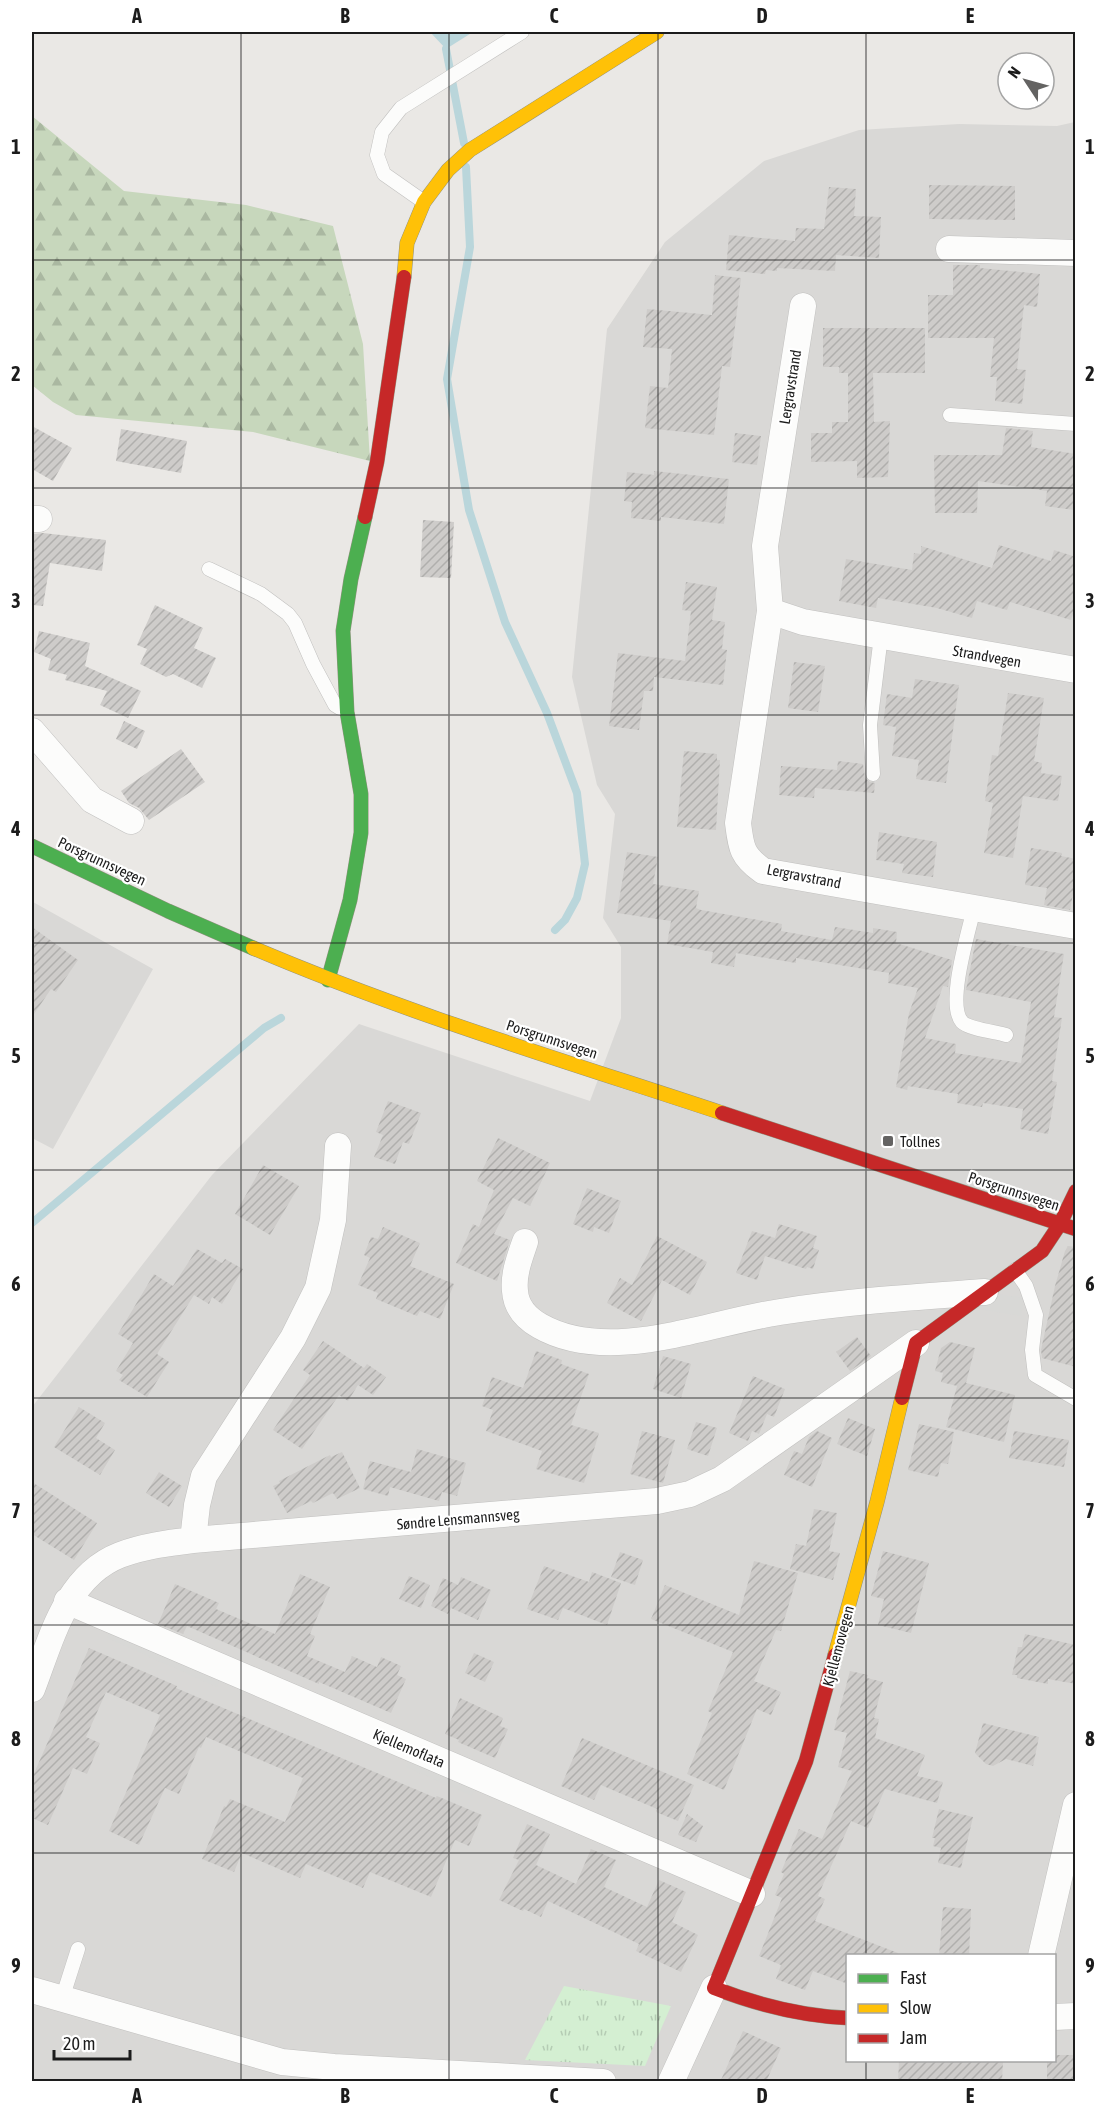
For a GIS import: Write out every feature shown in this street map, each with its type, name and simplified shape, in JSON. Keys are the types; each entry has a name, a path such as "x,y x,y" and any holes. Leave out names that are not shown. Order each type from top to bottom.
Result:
{"main road":[{"path":"328,980 350,900 362,833 361,794 347,712 344,677 345,620 351,579 377,462 402,301 407,243 424,202 448,170 470,150 657,32"},
{"name":"Porsgrunnsvegen","path":"32,846 168,911 328,980 490,1037 1076,1229"},
{"path":"916,1343 1042,1251 1060,1224 1076,1191"},
{"name":"Kjellemovegen","path":"714,1988 806,1761 877,1502 916,1343"},
{"path":"714,1988 751,2003 788,2013 846,2018"}],"street":[{"path":"949,249 1076,253"},
{"name":"Lergravstrand","path":"804,306 765,546 770,611 738,823 741,848 749,861 763,871 1076,926"},
{"path":"770,611 803,622 890,638"},
{"name":"Strandvegen","path":"890,638 1076,670"},
{"path":"32,731 92,800 131,821"},
{"path":"193,1540 197,1505 204,1476 293,1338 318,1288 333,1220 338,1146"},
{"path":"525,1242 516,1269 515,1290 521,1311 536,1324 557,1336 580,1341 605,1343 644,1340 780,1312 985,1292"},
{"name":"Søndre Lensmannsveg","path":"32,1689 67,1601 91,1572 118,1555 150,1546 193,1540 657,1501 690,1494 722,1479 916,1343"},
{"name":"Kjellemoflata","path":"67,1601 752,1894"},
{"path":"1041,1954 1076,1805"},
{"path":"671,2082 714,1988"},
{"path":"32,1990 282,2062 357,2069 603,2082"},
{"path":"1056,2017 1076,2016"}],"lane":[{"path":"424,202 384,174 376,155 382,132 401,108 522,32"},
{"path":"950,415 1076,424"},
{"path":"209,569 261,594 288,614 295,623 335,705 347,712"},
{"path":"873,774 870,725 890,638"},
{"path":"974,908 955,991 957,1013 962,1022 970,1027 1006,1035"},
{"path":"1015,1270 1026,1286 1036,1315 1032,1350 1035,1375 1076,1399"},
{"path":"62,1999 78,1949"}],"shaded area":[{"path":"1075,122 1075,2081 32,2081 32,1407 212,1175 359,1024 590,1101 621,1018 621,947 603,918 615,814 597,785 572,677 607,329 665,242 764,161 859,130 959,124 1057,126"},
{"path":"32,889 33,902 153,969 53,1149 32,1138"},
{"path":"985,1292 1024,1298 1021,1316 966,1307"},
{"path":"110,1631 220,1680 217,1687 107,1638"},
{"path":"409,1758 476,1787 472,1796 406,1767"}],"green space":[{"path":"32,116 124,191 246,205 333,226 363,344 370,461 253,432 76,415 53,402 32,385"},
{"path":"564,1986 671,2006 645,2066 525,2060"}],"water":[{"path":"430,32 473,32 446,49"}],"building":[{"path":"929,185 1015,186 1015,220 929,219"},
{"path":"829,187 856,189 854,216 881,217 879,258 836,255 835,271 777,268 777,271 766,270 765,274 726,270 729,235 795,241 796,228 824,229"},
{"path":"953,265 980,265 980,268 1040,274 1037,307 1024,305 1017,369 1026,370 1022,404 995,401 997,377 990,377 994,338 928,338 928,295 953,295"},
{"path":"715,275 741,278 730,367 722,366 714,435 645,428 650,386 668,388 672,349 643,347 647,309 712,315"},
{"path":"823,328 925,328 925,373 873,373 874,422 890,421 888,477 857,478 857,461 811,462 811,433 832,433 832,422 848,422 848,373 839,373 839,367 823,367"},
{"path":"32,426 72,448 53,481 32,469"},
{"path":"1006,428 1033,431 1031,447 1076,454 1074,510 1045,506 1047,491 978,481 977,513 935,513 934,455 1002,455"},
{"path":"121,429 187,441 181,473 116,461"},
{"path":"735,433 761,436 757,465 732,462"},
{"path":"654,471 729,479 724,524 661,517 661,521 631,518 632,502 624,501 627,472 654,475"},
{"path":"423,520 454,522 451,578 420,577"},
{"path":"43,533 106,540 102,571 50,563 43,606 32,605 32,534"},
{"path":"999,545 1051,561 1054,550 1076,557 1076,605 1071,620 1010,602 1007,610 977,601 972,618 937,608 878,598 876,608 839,601 846,559 912,570 914,553 921,554 921,546 992,568"},
{"path":"686,582 717,587 712,620 725,622 722,649 727,650 723,685 654,677 653,691 644,691 639,730 609,726 618,653 685,661 691,611 682,610"},
{"path":"155,605 203,628 194,648 216,658 202,688 173,674 166,677 140,664 147,649 137,645"},
{"path":"39,631 90,643 85,666 141,691 128,718 100,705 107,691 65,680 67,675 48,670 51,659 34,652"},
{"path":"794,662 825,666 818,712 788,708"},
{"path":"915,679 959,685 946,783 916,779 919,760 892,756 896,727 883,725 887,694 912,698"},
{"path":"1008,693 1044,698 1034,761 1042,763 1041,773 1062,776 1058,801 1023,796 1013,858 984,853 993,803 985,801 992,755 998,756"},
{"path":"124,721 145,731 137,749 116,739"},
{"path":"181,749 205,782 149,820 139,808 129,803 121,791"},
{"path":"684,751 717,754 717,760 720,760 716,830 677,827"},
{"path":"838,761 863,764 865,778 875,783 874,793 815,788 814,798 779,795 781,766 837,770"},
{"path":"879,832 937,842 933,877 902,873 904,864 876,860"},
{"path":"1031,848 1062,853 1061,856 1076,859 1076,895 1073,894 1070,910 1044,905 1047,888 1025,885"},
{"path":"627,852 658,857 653,884 699,891 696,908 701,910 782,924 781,931 832,940 835,927 873,933 873,928 897,932 896,943 952,960 948,987 943,986 925,1038 956,1044 955,1053 1021,1063 1031,1002 966,990 976,939 1064,954 1054,1017 1062,1018 1052,1081 1057,1082 1048,1134 1020,1129 1023,1109 983,1103 982,1107 957,1103 958,1094 908,1086 907,1090 896,1087 909,1013 918,988 888,983 889,973 796,958 796,963 736,953 734,967 711,963 713,952 667,944 671,921 617,913"},
{"path":"32,927 78,960 56,992 51,989 32,1017"},
{"path":"388,1101 421,1113 409,1144 403,1142 395,1164 374,1157 383,1135 376,1132"},
{"path":"498,1138 550,1163 530,1206 513,1198 494,1234 510,1240 497,1281 456,1263 473,1224 479,1227 494,1190 477,1181"},
{"path":"263,1165 299,1186 270,1235 235,1214"},
{"path":"587,1188 621,1201 609,1233 594,1227 593,1232 573,1224"},
{"path":"779,1224 817,1236 813,1248 819,1250 813,1269 807,1267 806,1269 765,1256 757,1280 736,1273 752,1231 775,1238"},
{"path":"383,1227 420,1243 410,1266 454,1284 440,1319 420,1311 417,1316 376,1299 378,1293 358,1285 370,1258 364,1255 371,1237 378,1239"},
{"path":"657,1236 707,1262 690,1295 662,1280 641,1321 607,1303 620,1278 632,1285"},
{"path":"1068,1246 1076,1247 1076,1367 1042,1358 1041,1350 1055,1286"},
{"path":"197,1249 222,1263 225,1259 243,1269 222,1304 212,1297 209,1304 194,1295 157,1354 169,1362 147,1397 119,1380 123,1375 116,1371 133,1343 118,1334 154,1274 173,1286"},
{"path":"857,1337 871,1356 850,1371 836,1352"},
{"path":"323,1341 364,1368 367,1364 386,1377 373,1395 358,1385 348,1401 339,1395 302,1449 273,1430 310,1375 303,1370"},
{"path":"950,1342 975,1348 966,1383 1015,1395 1004,1442 946,1427 957,1386 941,1382 943,1373 935,1371 941,1348"},
{"path":"536,1351 562,1360 561,1364 589,1374 571,1425 599,1433 584,1483 536,1469 542,1451 486,1431 493,1410 482,1406 492,1377 523,1388"},
{"path":"663,1356 691,1364 681,1398 653,1389"},
{"path":"753,1376 785,1389 774,1417 767,1414 759,1434 752,1431 748,1441 729,1433"},
{"path":"79,1407 105,1423 96,1438 115,1450 100,1475 54,1447"},
{"path":"848,1418 875,1429 867,1456 837,1444"},
{"path":"696,1422 717,1428 708,1456 687,1449"},
{"path":"919,1424 954,1432 948,1464 941,1463 938,1477 908,1470"},
{"path":"642,1431 675,1440 663,1483 630,1474"},
{"path":"817,1431 832,1438 812,1487 784,1475 794,1451 802,1454 809,1437"},
{"path":"1014,1431 1069,1440 1064,1467 1009,1458"},
{"path":"417,1449 466,1463 457,1496 442,1492 439,1501 390,1487 388,1496 363,1489 370,1461 411,1472"},
{"path":"342,1452 360,1488 337,1499 333,1493 287,1513 273,1486 330,1455 331,1457"},
{"path":"159,1472 182,1486 169,1507 146,1493"},
{"path":"32,1482 97,1523 74,1560 32,1534"},
{"path":"814,1509 837,1513 829,1551 840,1553 833,1580 790,1569 796,1544 806,1546"},
{"path":"883,1551 929,1563 911,1633 878,1625 884,1599 871,1596"},
{"path":"620,1552 643,1560 635,1585 611,1577"},
{"path":"754,1561 798,1573 781,1631 776,1630 754,1681 781,1692 771,1715 757,1709 724,1790 687,1774 712,1713 708,1711 733,1652 651,1619 665,1585 739,1615"},
{"path":"544,1566 589,1582 592,1572 621,1583 607,1625 563,1608 558,1620 527,1609"},
{"path":"300,1574 330,1587 310,1634 315,1636 307,1656 345,1672 352,1656 377,1667 381,1657 401,1666 397,1675 406,1679 391,1713 187,1626 183,1634 158,1624 175,1584 219,1603 216,1609 275,1634"},
{"path":"409,1576 430,1585 421,1608 399,1599"},
{"path":"461,1577 491,1590 478,1620 451,1608 448,1614 431,1606 443,1578 458,1585"},
{"path":"1025,1634 1076,1645 1076,1684 1048,1679 1048,1684 1012,1675 1018,1647 1022,1647"},
{"path":"89,1648 177,1686 176,1688 436,1798 437,1796 482,1815 469,1846 455,1840 431,1897 370,1872 363,1888 306,1864 300,1878 242,1853 234,1872 202,1859 224,1806 226,1807 230,1799 285,1822 303,1778 206,1737 201,1748 199,1747 179,1794 165,1788 139,1845 109,1831 160,1715 106,1692 86,1737 100,1743 87,1774 73,1768 48,1825 32,1818 32,1778"},
{"path":"474,1653 494,1662 485,1682 465,1673"},
{"path":"850,1671 868,1675 867,1678 883,1682 874,1718 879,1719 875,1738 925,1755 917,1776 943,1782 937,1803 885,1789 868,1828 851,1821 818,1896 825,1899 815,1921 898,1954 846,1954 846,1983 813,1971 805,1990 776,1979 781,1965 759,1956 782,1898 775,1895 784,1874 781,1872 799,1829 822,1839 852,1771 838,1767 847,1733 834,1730"},
{"path":"460,1698 503,1718 500,1726 508,1729 495,1758 445,1734"},
{"path":"983,1723 1039,1737 1033,1766 1006,1759 993,1766 986,1764 975,1753"},
{"path":"582,1738 694,1785 678,1821 656,1812 657,1809 601,1785 594,1800 561,1786"},
{"path":"939,1809 973,1817 961,1868 938,1863 941,1848 933,1846 935,1838 932,1838"},
{"path":"687,1814 703,1826 696,1842 678,1835"},
{"path":"527,1824 550,1834 536,1865 576,1884 591,1849 616,1860 604,1887 647,1907 659,1880 686,1892 672,1922 698,1935 681,1972 636,1951 639,1944 548,1901 541,1917 499,1900 519,1860 513,1858"},
{"path":"943,1907 971,1909 969,1954 939,1954"},
{"path":"743,2031 781,2048 766,2082 720,2082"},
{"path":"1056,2055 1076,2055 1076,2082 1047,2082 1047,2062 1056,2062"},
{"path":"899,2062 1003,2062 1002,2082 898,2082"}],"waterway":[{"path":"446,49 464,143"},
{"path":"466,167 470,247 447,379 469,510 505,622 547,713 577,793 585,864 577,898 565,920 555,930"},
{"path":"32,1223 264,1028 281,1018"}],"traffic: fast":[{"path":"328,980 350,900 361,833 361,794 347,712 343,631 351,579 365,517"},
{"path":"32,846 168,911 253,948"}],"traffic: slow":[{"path":"404,277 407,243 424,202 448,170 470,150 657,32"},
{"path":"253,948 310,972 427,1015 722,1113"},
{"path":"835,1655 877,1502 902,1398"}],"traffic: jam":[{"path":"365,517 377,462 404,277"},
{"path":"722,1113 1076,1229"},
{"path":"902,1398 916,1343 1042,1251 1060,1224 1076,1191"},
{"path":"835,1655 806,1761 714,1988 780,2009 846,2018"}],"place":[{"name":"Tollnes","path":"888,1141"}]}
